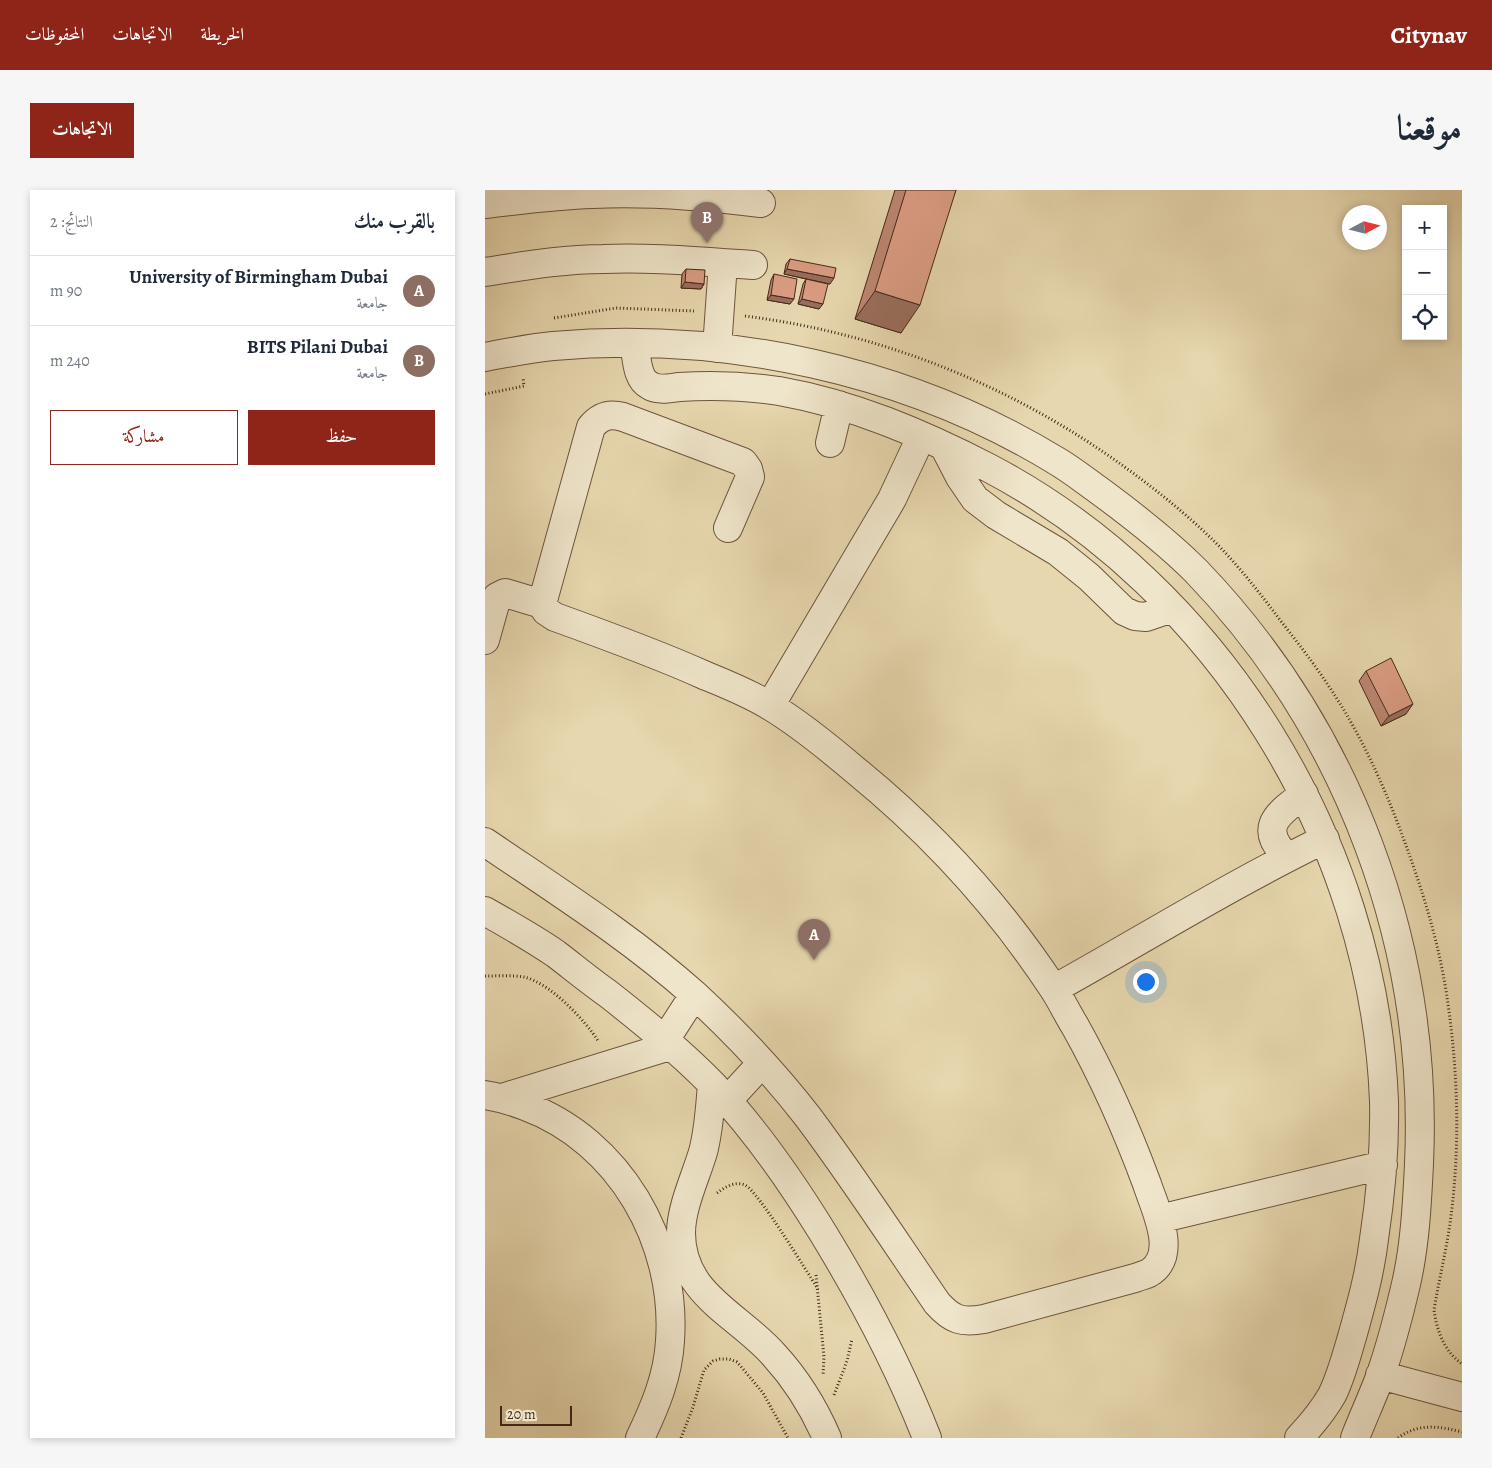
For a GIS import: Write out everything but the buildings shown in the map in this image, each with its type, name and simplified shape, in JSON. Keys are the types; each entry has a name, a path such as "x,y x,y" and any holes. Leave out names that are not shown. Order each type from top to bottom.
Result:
{"street":[{"path":"485,204 537,197 602,193 705,196 761,203"},
{"path":"485,272 541,264 601,259 663,258 753,265"},
{"path":"717,348 723,263"},
{"path":"635,343 641,378 647,385 655,388 704,385 776,390 839,405 867,414 933,442 991,470 1029,492 1080,526 1121,559 1172,608 1200,638 1237,684 1270,734 1304,794 1325,839 1346,894 1373,1000 1380,1051 1383,1101 1383,1165 1372,1253 1361,1303 1341,1374 1331,1396 1318,1416 1299,1438"},
{"path":"485,357 552,346 635,343 717,348 806,362 893,385 977,418 1056,460 1129,512 1194,570 1252,635 1301,706 1343,782 1376,863 1400,946 1415,1032 1421,1119 1417,1206 1407,1280 1380,1375 1355,1438"},
{"path":"831,443 839,405"},
{"path":"542,604 591,426 605,416 614,414 743,462 748,469 749,477 728,528"},
{"path":"933,442 975,499 991,511 1058,552 1089,577 1124,611 1135,616 1146,617 1172,608"},
{"path":"770,706 892,499 908,468 933,442"},
{"path":"485,640 497,597 505,593 542,604 546,611 555,617 666,658 770,706 824,744 877,787 926,833 972,882 1054,989 1085,1044 1113,1101 1138,1160 1159,1219 1165,1248 1160,1262 1149,1273 984,1319 971,1322 957,1320 946,1313 937,1302 819,1132 762,1063 694,995 650,956 603,921 485,842"},
{"path":"1287,857 1277,847 1272,837 1272,826 1277,816 1304,794"},
{"path":"1054,989 1287,857 1325,839"},
{"path":"485,911 555,954 627,1009 667,1043 720,1093 758,1138 786,1176 840,1260 866,1305 891,1353 927,1438"},
{"path":"491,1093 609,1064 667,1043 694,995"},
{"path":"762,1063 720,1093 684,1212 681,1230 682,1247 686,1264 704,1294 747,1329 773,1354 797,1383 821,1425"},
{"path":"491,1093 545,1114 583,1138 616,1170 642,1208 657,1240 667,1281 670,1307 670,1342 665,1376 654,1409 640,1438"},
{"path":"1159,1219 1383,1165"},
{"path":"1380,1375 1462,1397"}],"path":[{"path":"552,318 616,308 720,312 813,328 870,341 948,368 994,388 1039,411 1081,436 1154,488 1217,544 1239,568 1308,656 1351,722 1385,790 1415,867 1428,909 1448,1002 1453,1051 1457,1132 1451,1214 1434,1310 1441,1340 1462,1364"},
{"path":"485,976 525,977 564,1001 591,1029 609,1064"},
{"path":"713,1199 725,1187 735,1184 746,1186 755,1194 769,1213 818,1289"},
{"path":"816,1270 824,1372 821,1425"},
{"path":"821,1425 847,1361 853,1336"},
{"path":"681,1438 693,1408 704,1370 713,1361 720,1359 729,1359 737,1362 743,1368 763,1393 788,1438"},
{"path":"1398,1438 1427,1426 1439,1426 1462,1432"}],"place":[{"name":"BITS Pilani Dubai","path":"707,243"},
{"name":"University of Birmingham Dubai","path":"814,960"}]}
